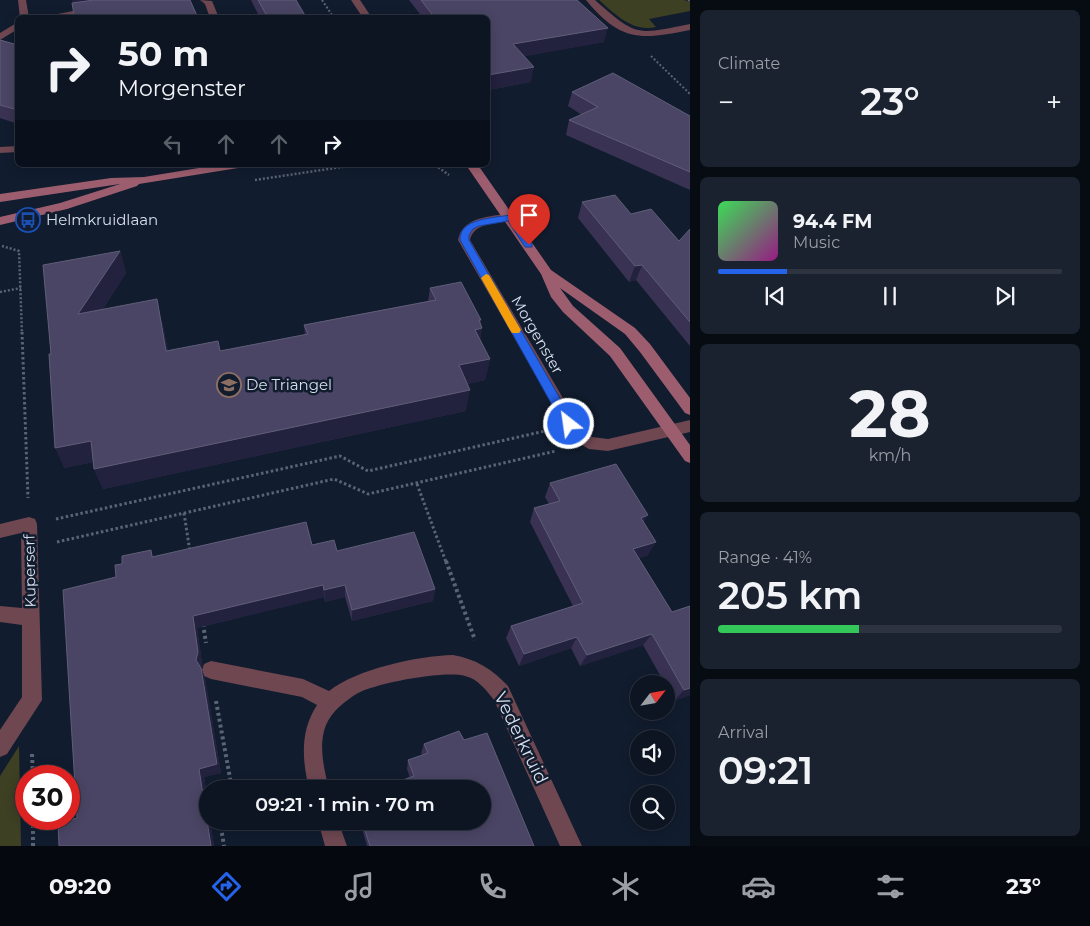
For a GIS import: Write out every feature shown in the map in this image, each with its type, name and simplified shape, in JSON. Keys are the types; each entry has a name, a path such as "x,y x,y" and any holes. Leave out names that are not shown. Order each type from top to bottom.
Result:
{"street":[{"path":"22,0 24,15"},
{"path":"204,0 208,3 214,15"},
{"path":"355,0 366,15"},
{"path":"590,0 621,27 632,33 656,33 690,27"},
{"path":"61,15 108,8"},
{"path":"0,36 15,27"},
{"path":"0,150 15,149"},
{"path":"0,198 111,181 144,180 225,167"},
{"path":"473,167 547,273 556,294 568,309 616,352 690,456"},
{"path":"0,221 73,204 144,180"},
{"name":"Morgenster","path":"510,218 470,227 464,235 464,240 569,424 578,436 588,443"},
{"path":"547,273 630,331 645,348 690,409"},
{"path":"588,443 608,445 670,429 690,426"},
{"name":"Kuperserf","path":"0,531 29,524 32,700 0,747"},
{"name":"Kuperserf","path":"0,614 31,618"},
{"name":"Vederkruid","path":"317,780 312,759 312,742 323,712 344,692 353,686 430,664 454,664 474,669 495,684 508,705 571,846"},
{"path":"211,670 303,688 321,696 330,704"},
{"path":"331,830 336,846"}],"path":[{"path":"322,0 332,15"},
{"path":"632,33 634,40 690,94"},
{"path":"0,250 2,246 19,251 29,524 340,456 368,470 530,435 569,424"},
{"path":"0,292 21,288"},
{"path":"29,548 334,479 368,494 588,443"},
{"path":"417,484 480,656 474,669"},
{"path":"33,830 33,846"},
{"path":"221,830 224,846"}],"green space":[{"path":"599,0 684,0 690,2 690,11 649,19 656,27 647,28 632,25 625,21"},
{"path":"19,746 19,765 15,765 15,830 21,830 21,846 0,846 0,776"}],"building":[{"path":"94,0 190,0 197,15 74,15 72,3"},
{"path":"258,0 296,0 305,15 266,15"},
{"path":"421,0 577,0 608,28 513,44 534,67 490,75 490,15 433,15"},
{"path":"0,40 15,44 15,109 0,105"},
{"path":"613,73 690,116 690,172 569,120 598,107 572,92"},
{"path":"615,195 631,214 651,209 679,241 690,229 690,322 642,265 635,266 582,202"},
{"path":"120,251 78,314 157,299 166,351 218,341 220,351 308,334 304,325 436,300 430,288 461,282 481,320 479,320 482,328 475,330 490,359 459,365 470,390 94,469 91,441 55,448 49,354 51,354 43,265"},
{"path":"616,464 648,515 641,518 656,542 633,549 672,612 690,606 690,688 684,690 652,634 587,655 577,637 524,654 511,626 583,603 534,508 560,501 550,483"},
{"path":"306,522 312,545 334,540 337,551 414,532 435,589 352,610 345,585 324,590 323,585 193,616 198,652 196,660 201,668 217,764 199,769 201,780 199,780 199,830 209,830 211,846 59,846 58,830 80,830 80,765 74,765 63,590 116,577 115,565 122,564 122,556 151,550 152,557"},
{"path":"459,731 464,740 487,733 534,846 370,846 365,830 491,830 491,780 403,780 414,776 408,760 428,753 424,744"}],"slow traffic":[{"path":"486,278 516,330"}],"place":[{"name":"Helmkruidlaan","path":"28,220"},
{"name":"De Triangel","path":"229,385"}],"route":[{"path":"529,245 510,218 477,224 470,227 464,235 464,240 569,424"}]}
